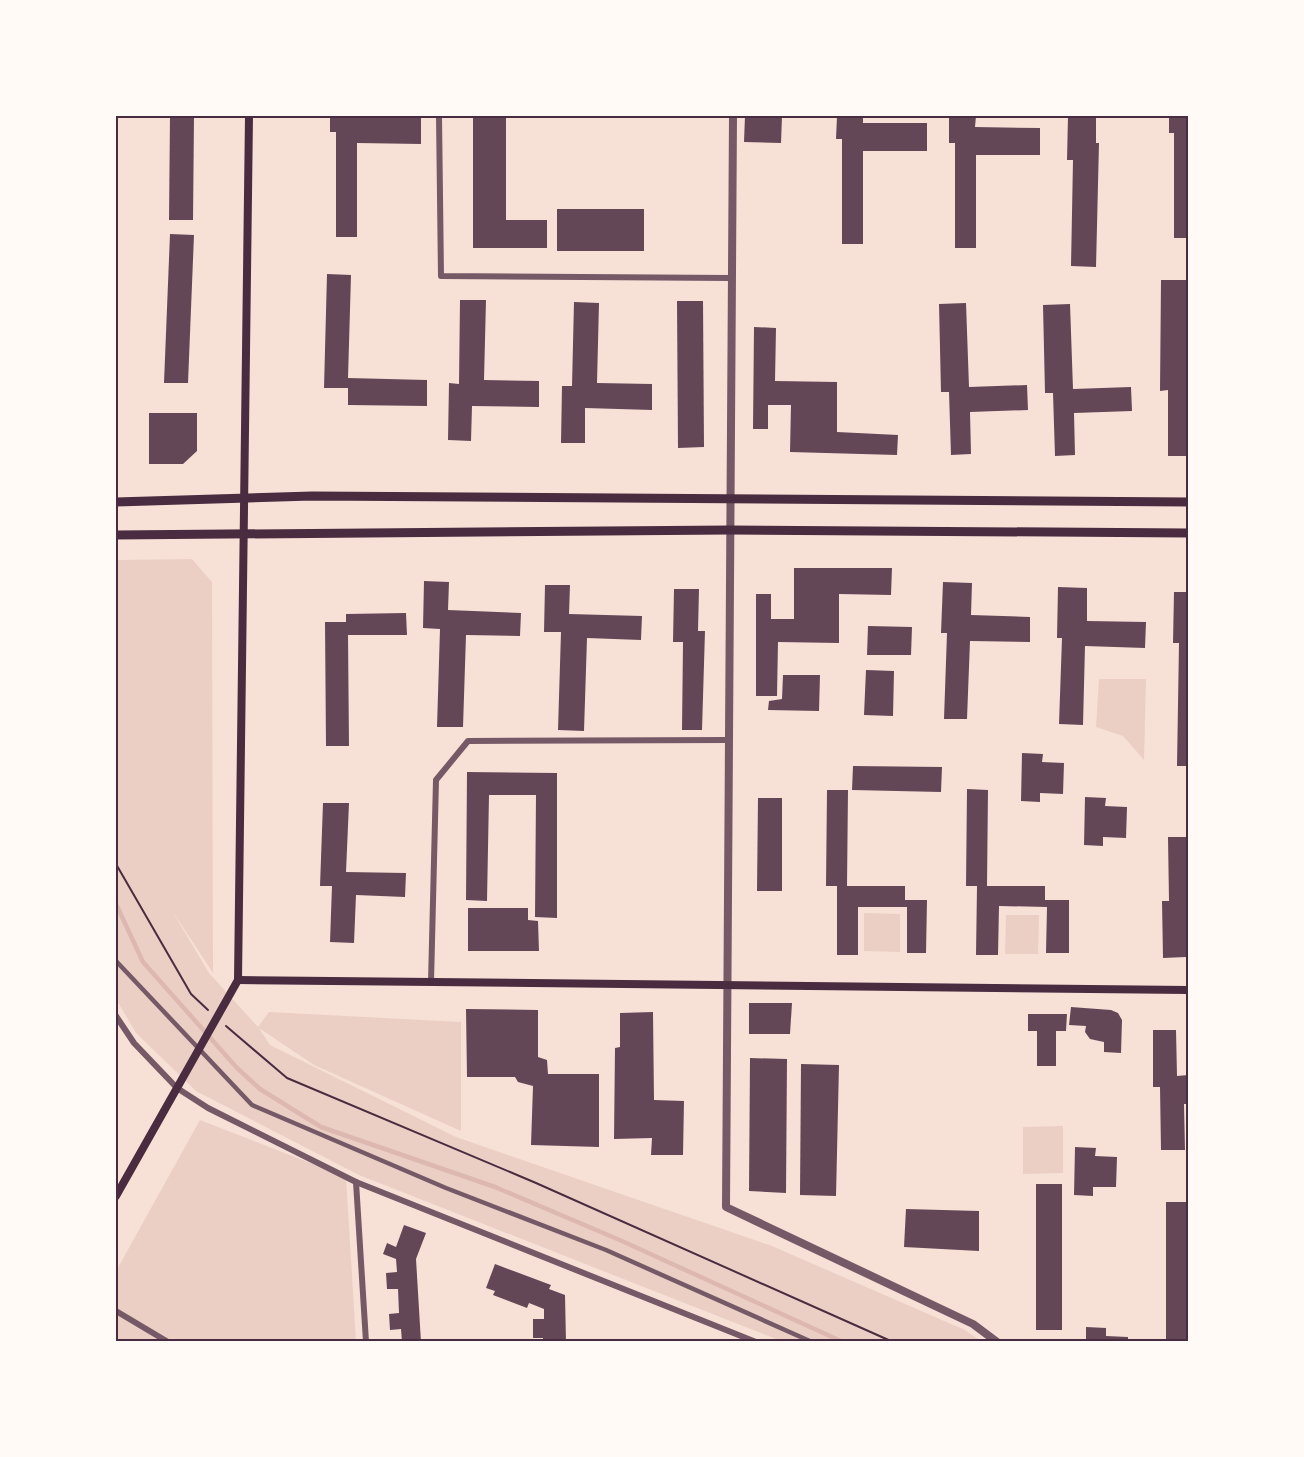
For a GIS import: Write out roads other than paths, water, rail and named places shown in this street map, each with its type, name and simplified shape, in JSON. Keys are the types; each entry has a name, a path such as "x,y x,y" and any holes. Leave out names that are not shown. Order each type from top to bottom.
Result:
{"main road":[{"path":"116,1196 238,980 249,116"},
{"path":"116,502 243,496 1188,502"},
{"path":"116,534 730,530 1188,533"},
{"path":"238,980 1188,990"}],"street":[{"path":"439,116 441,276 731,278"},
{"path":"733,116 726,1207 973,1324 997,1341"},
{"path":"431,982 436,780 468,741 729,740"},
{"path":"116,961 252,1105 446,1188 606,1250 812,1341"},
{"path":"116,1016 134,1043 177,1088 208,1108 356,1182 756,1341"},
{"path":"356,1182 366,1341"},
{"path":"116,1311 168,1341"}],"waterway":[{"path":"116,904 143,962 237,1068 260,1089 321,1127 495,1187 622,1241 843,1342"}]}
